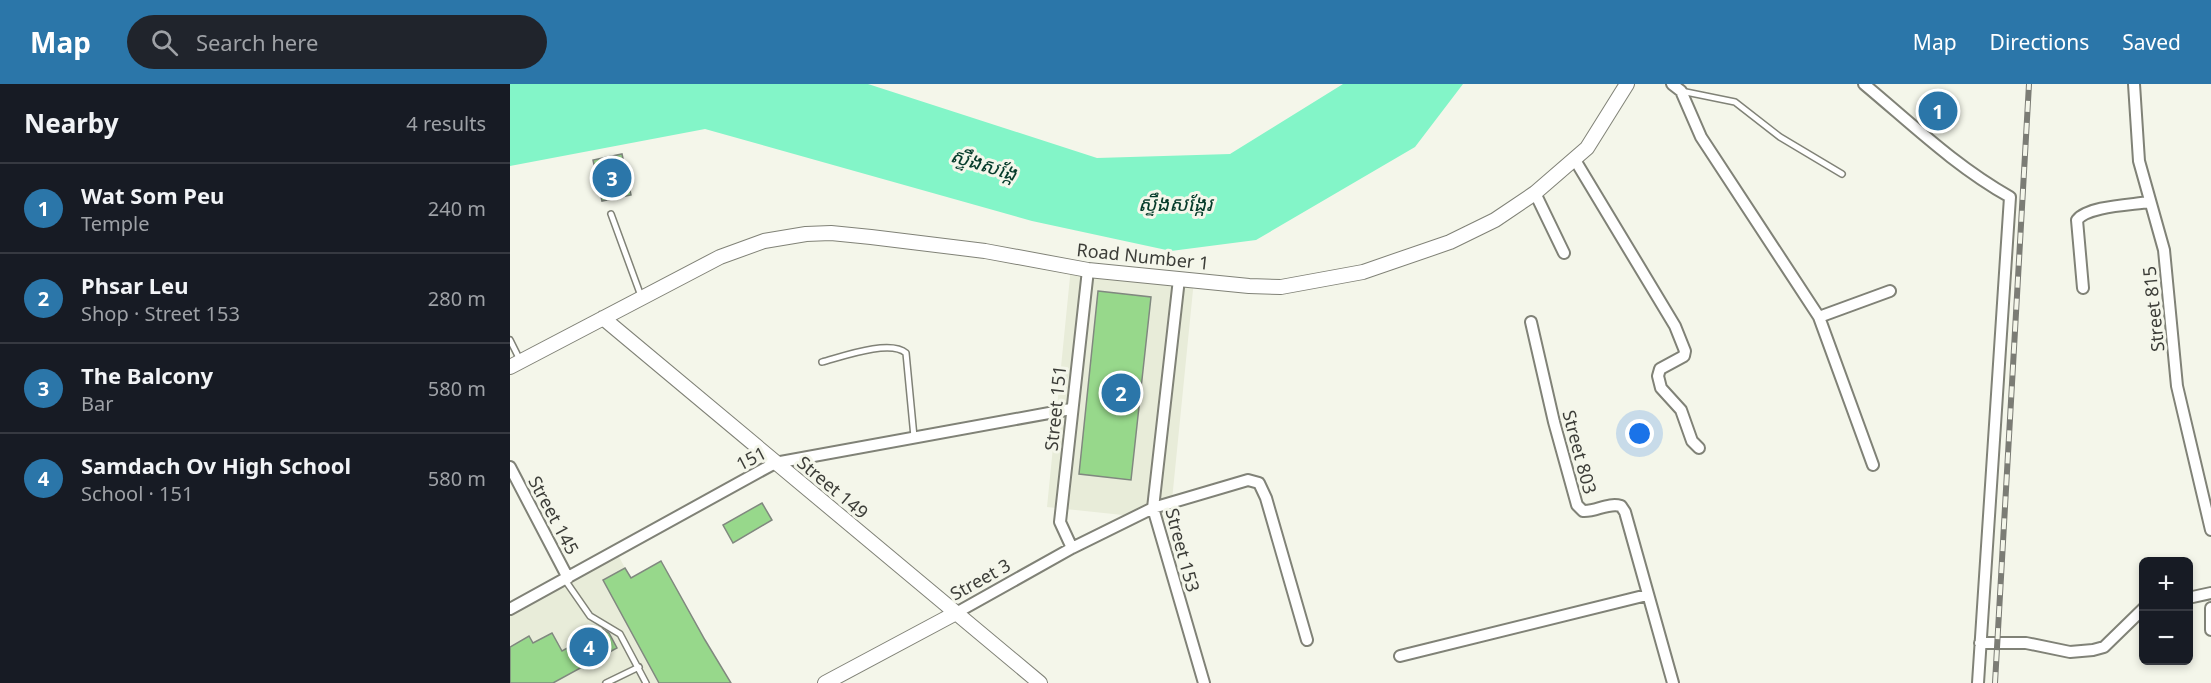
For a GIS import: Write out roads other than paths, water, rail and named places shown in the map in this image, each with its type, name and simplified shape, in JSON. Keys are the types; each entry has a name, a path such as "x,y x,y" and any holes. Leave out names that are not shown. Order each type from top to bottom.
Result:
{"street":[{"name":"Road Number 1","path":"515,364 641,297 743,248 806,234 831,233 915,242 1088,270 1281,287 1363,272 1450,242 1495,220 1535,193 1587,148 1627,84"},
{"path":"1864,84 1928,141 1977,179 2010,197 1978,683"},
{"name":"Street 815","path":"2134,84 2139,161 2164,250 2177,386 2211,530"},
{"path":"1676,87 1701,137 1732,180 1819,316 1873,465"},
{"path":"1575,160 1675,326 1685,351 1684,356 1660,369 1658,376 1661,388 1681,410 1692,441 1699,448"},
{"path":"1535,193 1564,253"},
{"path":"2083,288 2077,220 2082,214 2095,210 2149,202"},
{"name":"Street 151","path":"1072,548 1060,522 1088,270"},
{"name":"Street 153","path":"1179,279 1153,507 1204,683"},
{"path":"1819,316 1890,291"},
{"name":"Street 149","path":"603,318 1040,683"},
{"name":"Street 803","path":"1531,322 1554,422 1577,506 1583,511 1615,504 1621,506 1672,683"},
{"name":"151","path":"510,609 775,463 1071,409"},
{"name":"Street 145","path":"510,467 567,579"},
{"name":"Street 3","path":"825,683 847,678 1072,548 1153,507 1248,480 1259,483 1266,498 1307,640"},
{"path":"2193,596 2211,593"},
{"path":"1400,656 1647,595"},
{"path":"2211,608 2209,617 2211,630"},
{"path":"1980,643 2026,643 2070,652 2093,650 2104,647 2141,611"}],"lane":[{"path":"1676,87 1735,102 1780,137 1842,174"},
{"path":"611,214 641,297"},
{"path":"510,340 515,364"},
{"path":"822,362 882,348 900,348 906,352 914,439"},
{"path":"567,579 590,616 620,634 646,683"},
{"path":"606,683 639,667"}],"water":[{"name":"ស្ទឹងសង្កែរ","path":"510,84 868,84 1097,158 1230,154 1343,84 1463,84 1415,147 1256,240 1171,251 1032,221 705,129 510,166"}],"railway":[{"path":"1995,683 2029,84"}],"place":[{"name":"Wat Som Peu","path":"1938,111"},
{"name":"The Balcony","path":"612,178"},
{"name":"Phsar Leu","path":"1121,393"},
{"name":"Samdach Ov High School","path":"589,647"}],"water label":[{"name":"ស្ទឹងសង្កែ","path":"984,164"}]}
